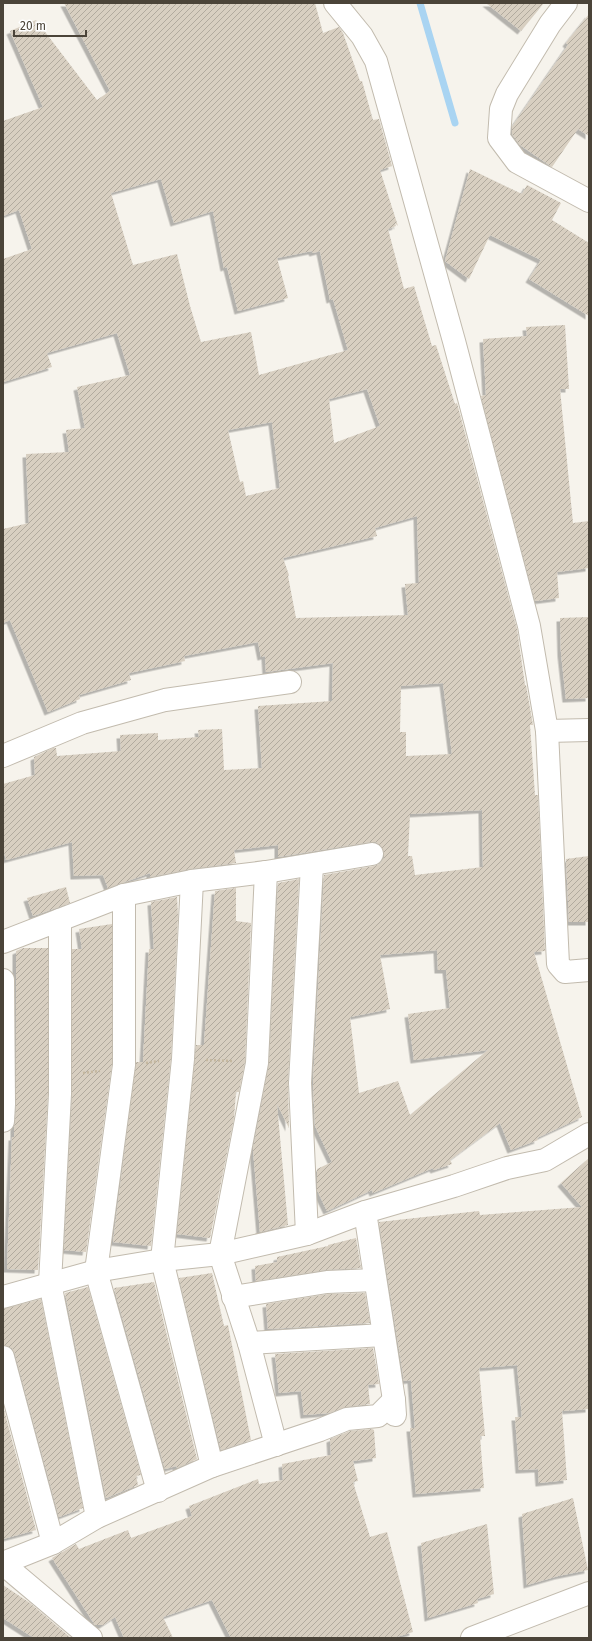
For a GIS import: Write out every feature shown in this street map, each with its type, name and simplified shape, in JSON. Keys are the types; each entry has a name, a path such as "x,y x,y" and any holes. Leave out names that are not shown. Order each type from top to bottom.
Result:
{"street":[{"path":"335,3 362,36 376,61 452,333 529,626 547,731 558,964 565,972 589,970"},
{"path":"566,3 550,24 507,94 501,109 499,138 517,162 589,201"},
{"path":"3,756 82,723 165,700 290,682"},
{"path":"547,731 589,730"},
{"path":"3,942 124,895 192,882 312,865 372,854"},
{"path":"307,1234 300,1083 312,865"},
{"path":"266,872 257,1063 220,1254 249,1343 276,1445"},
{"path":"192,882 183,1059 162,1260 212,1466"},
{"path":"124,895 124,1065 96,1271 158,1491"},
{"path":"60,920 60,1094 50,1283 97,1517"},
{"path":"3,980 3,1120"},
{"path":"3,1297 96,1271 162,1260 220,1254 307,1234 365,1212 454,1186 507,1168 545,1160 589,1134"},
{"path":"91,1638 3,1564 53,1543 97,1517 212,1466 320,1430 347,1419 378,1416 394,1410 365,1212"},
{"path":"233,1296 327,1282 375,1280"},
{"path":"249,1343 383,1335"},
{"path":"3,1357 53,1543"},
{"path":"472,1638 589,1593"}],"building":[{"path":"64,3 315,3 323,33 339,27 343,33 360,81 362,81 373,120 379,119 392,166 380,170 398,226 395,223 396,226 388,229 404,289 414,286 432,346 436,345 455,404 457,403 517,629 525,685 533,725 530,725 535,795 538,795 545,951 534,952 582,1117 537,1138 538,1140 511,1150 500,1123 450,1160 452,1164 434,1170 433,1168 373,1193 372,1190 327,1211 317,1190 317,1169 332,1162 315,1126 313,1083 324,875 380,864 384,858 384,852 381,846 376,842 370,842 278,857 278,845 234,850 236,863 190,869 150,877 150,873 108,888 103,875 74,876 72,842 6,860 3,849 3,784 35,775 34,757 53,748 56,748 57,756 121,751 120,735 158,733 158,740 199,737 198,730 222,729 224,770 262,768 258,706 332,701 333,663 266,672 265,656 261,657 258,642 184,656 185,661 129,673 131,680 79,695 80,699 48,712 10,620 3,623 3,529 29,523 26,454 69,452 66,430 85,428 77,387 130,375 117,333 47,353 52,367 3,382 3,259 32,249 19,210 3,216 3,121 43,107 10,31 36,20 97,100 110,91","holes":["161,179 174,223 213,211 224,268 227,267 238,311 288,298 277,258 312,251 313,253 320,251 330,300 333,299 348,350 259,375 251,332 201,342 177,254 133,265 111,193","367,389 380,426 334,443 329,399","272,422 280,488 246,496 243,481 240,482 228,430","417,516 419,583 405,584 408,615 296,618 289,575 283,558 377,536 375,528","443,683 452,754 406,756 406,732 400,732 401,686","482,810 483,867 415,875 412,856 408,856 410,814","437,950 438,970 446,970 450,1008 408,1014 414,1060 488,1050 410,1115 398,1081 359,1093 350,1017 390,1009 380,955"]},
{"path":"486,3 544,3 521,31"},
{"path":"589,14 589,136 578,129 552,167 520,145 512,134 512,127 568,45 566,43"},
{"path":"470,169 522,194 527,185 561,203 552,220 589,243 589,316 529,279 541,260 490,235 469,279 445,261"},
{"path":"565,325 569,389 560,389 573,523 589,521 589,568 557,572 559,598 535,601 481,396 486,395 483,339 527,336 526,327"},
{"path":"589,617 589,698 566,699 561,653 560,618"},
{"path":"589,856 589,922 569,922 566,859"},
{"path":"299,879 288,1082 289,1128 277,1104 288,1225 260,1232 253,1149 269,1064 278,883"},
{"path":"66,887 70,903 33,916 27,898"},
{"path":"236,888 236,921 251,923 245,1062 239,1092 236,1092 234,1118 210,1238 177,1234 196,1045 204,1045 215,891"},
{"path":"177,897 178,916 171,1058 151,1246 113,1242 136,1062 143,1062 149,949 154,949 151,902"},
{"path":"112,924 112,1064 86,1252 64,1250 72,1094 72,949 82,949 79,929"},
{"path":"23,948 48,948 48,1094 38,1270 7,1269 12,1137 14,1137 16,1105 16,951"},
{"path":"589,1158 589,1409 562,1411 567,1480 539,1483 538,1469 519,1470 515,1417 522,1417 517,1365 479,1368 485,1436 480,1436 484,1488 416,1494 410,1428 415,1428 411,1380 404,1381 379,1222 479,1211 480,1215 582,1207 561,1183"},
{"path":"356,1238 361,1268 325,1270 256,1281 255,1266 277,1262 277,1257 328,1246"},
{"path":"212,1273 224,1326 228,1325 251,1440 221,1450 179,1278"},
{"path":"154,1282 197,1459 177,1468 176,1466 165,1469 114,1288"},
{"path":"88,1287 141,1475 136,1476 138,1485 106,1498 65,1293"},
{"path":"365,1293 370,1323 268,1329 266,1304 328,1294"},
{"path":"41,1299 83,1508 59,1517 15,1354 12,1348 3,1345 3,1309"},
{"path":"373,1348 379,1384 368,1385 370,1404 346,1407 329,1413 304,1415 301,1391 279,1393 275,1354"},
{"path":"3,1406 36,1530 3,1539"},
{"path":"374,1430 376,1458 353,1461 358,1481 353,1482 370,1537 387,1532 413,1632 393,1638 231,1638 212,1600 163,1617 173,1638 124,1638 115,1617 103,1625 95,1625 52,1558 76,1544 79,1549 128,1530 131,1538 192,1516 189,1506 258,1479 259,1484 283,1480 282,1464 331,1455 330,1439 350,1431"},
{"path":"573,1498 588,1570 558,1576 527,1585 522,1514"},
{"path":"487,1524 494,1594 477,1599 478,1603 428,1618 421,1543"},
{"path":"3,1585 30,1603 71,1638 34,1638 3,1618"}],"waterway":[{"path":"420,3 455,123"}]}
